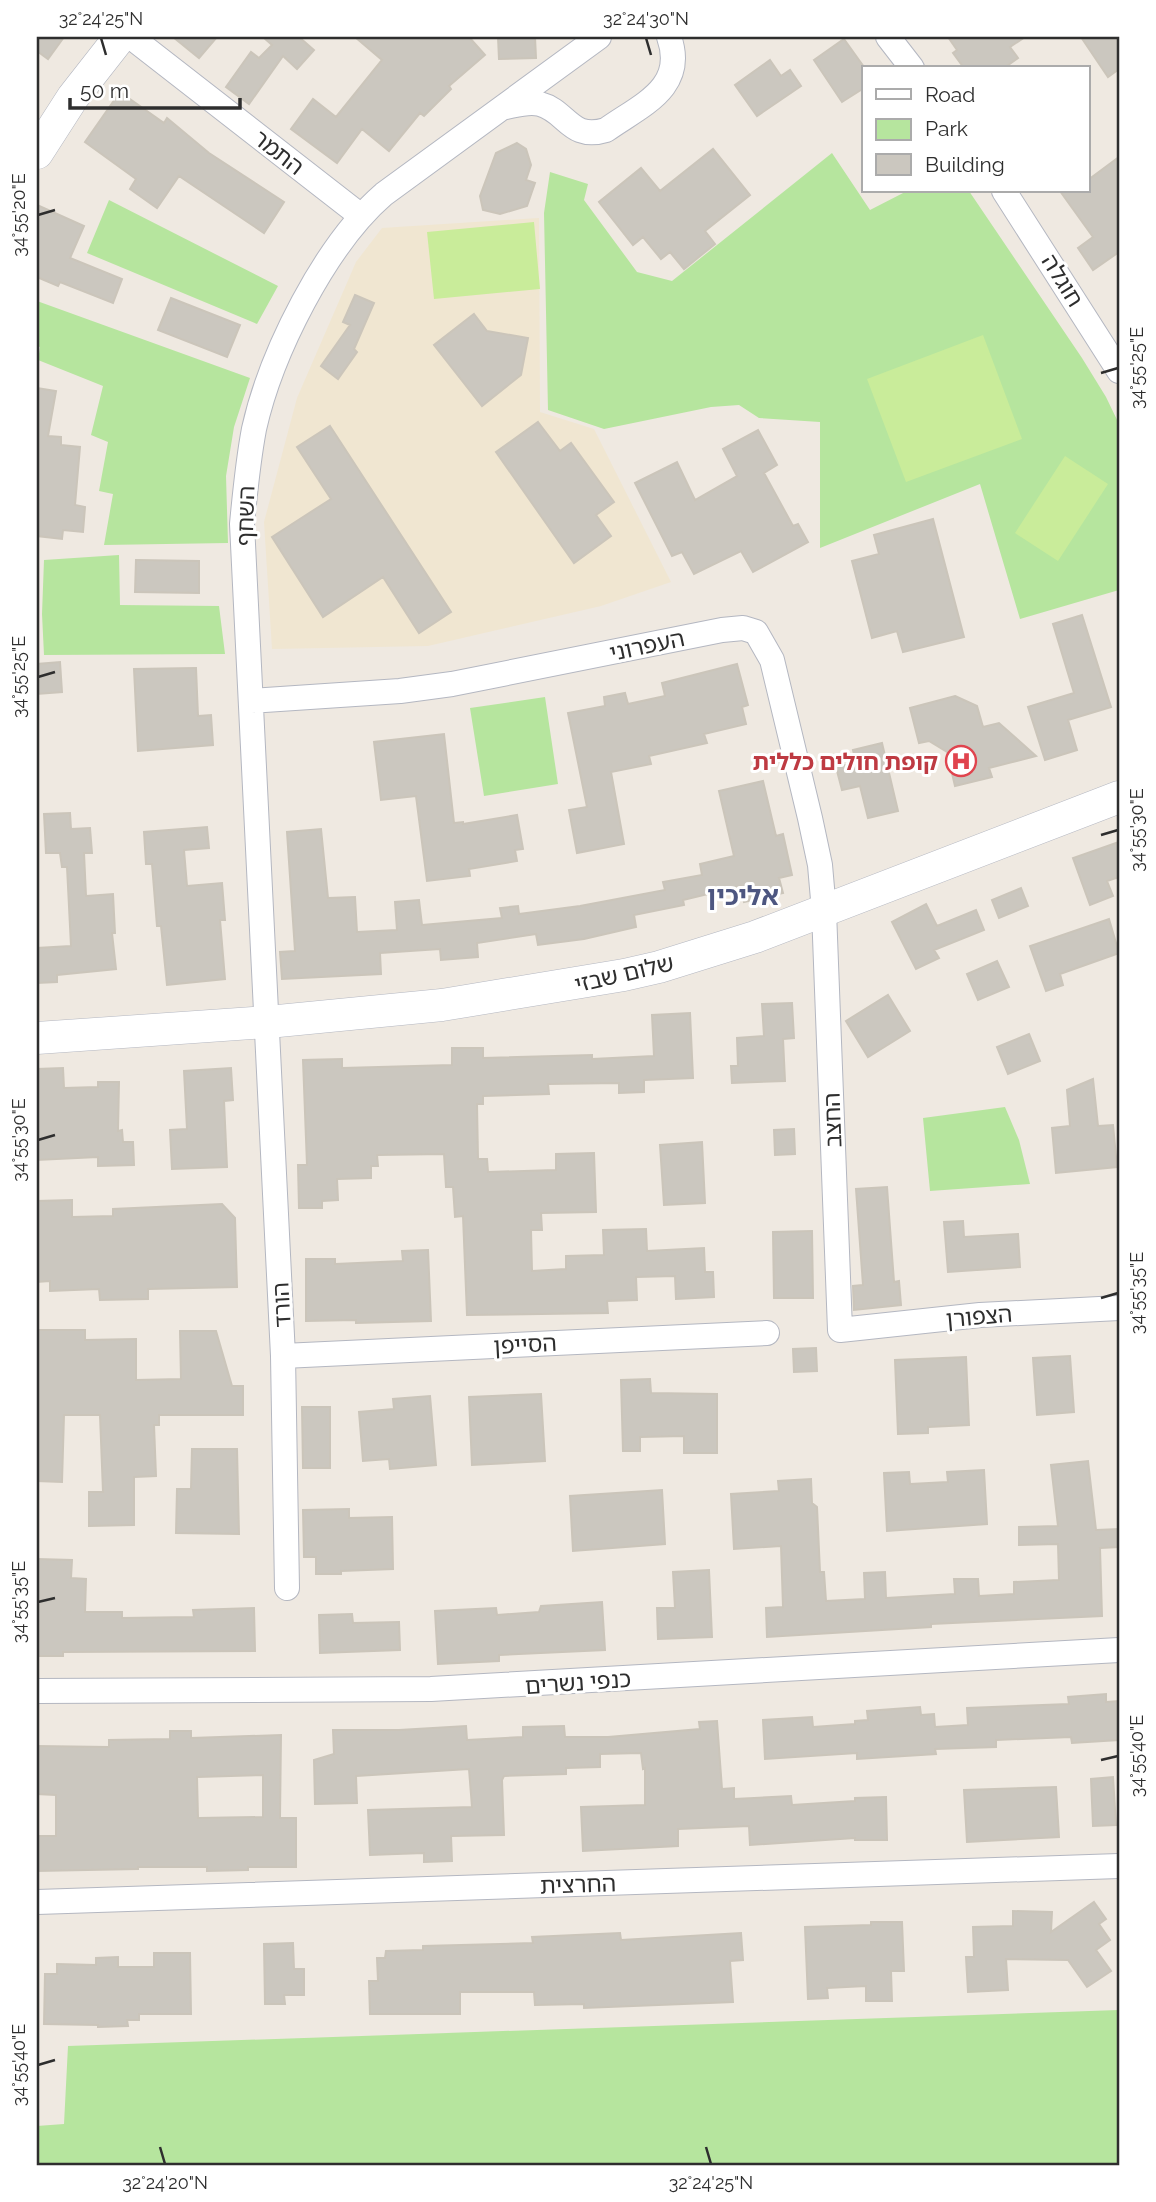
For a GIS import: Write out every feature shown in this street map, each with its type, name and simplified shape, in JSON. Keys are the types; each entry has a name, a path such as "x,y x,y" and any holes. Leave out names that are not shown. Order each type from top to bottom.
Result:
{"street":[{"path":"37,153 73,97 120,37"},
{"name":"התמר","path":"131,37 361,216"},
{"name":"השחף","path":"268,1022 242,524 246,473 255,426 278,357 297,315 330,256 361,216 384,194 599,37"},
{"path":"502,108 540,104 582,132 596,134 606,131 661,91 669,80 674,68 675,54 669,37"},
{"path":"888,37 910,66"},
{"name":"חוגלה","path":"1005,192 1119,371"},
{"name":"העפרוני","path":"251,701 439,685 722,630 743,628 756,632 772,660 820,865 824,911"},
{"name":"שלום שבזי","path":"37,1038 268,1022 442,1005 624,975 706,953 824,911 1119,797"},
{"name":"החצב","path":"824,911 839,1330"},
{"name":"הורד","path":"268,1022 283,1356 287,1588"},
{"name":"שלום שבזי","path":"37,1028 102,1033"},
{"name":"הצפורן","path":"839,1330 981,1315 1119,1308"},
{"name":"הסייפן","path":"283,1356 767,1333"},
{"name":"כנפי נשרים","path":"37,1691 431,1689 1119,1650"},
{"name":"החרצית","path":"37,1902 1119,1866"}],"shaded area":[{"path":"539,218 540,412 594,429 671,582 601,606 428,646 272,649 264,522 297,398 356,262 382,228"}],"green space":[{"path":"832,153 870,210 905,192 970,192 1082,358 1119,424 1119,590 1020,619 980,484 820,548 820,422 759,418 739,405 711,407 604,429 548,410 544,213 550,172 588,184 584,200 637,272 672,281"},
{"path":"109,200 278,286 257,324 87,253"},
{"path":"534,222 540,289 434,299 427,232"},
{"path":"37,301 250,378 234,427 226,476 228,543 104,545 113,494 99,491 108,442 91,435 103,386 38,360 40,347 37,346"},
{"path":"983,335 1022,439 906,482 867,379"},
{"path":"1065,456 1108,484 1058,561 1015,533"},
{"path":"119,555 120,605 219,606 225,654 44,655 44,560"},
{"path":"545,697 558,784 484,796 470,708"},
{"path":"1005,1107 1019,1140 1030,1184 930,1191 923,1118"},
{"path":"1119,2010 1119,2165 37,2165 37,2126 64,2124 68,2046"}],"building":[{"path":"37,37 64,37 48,59 37,51"},
{"path":"173,37 217,37 199,58"},
{"path":"263,37 299,37 314,50 297,69 283,56 249,104 226,87 251,52 259,58 272,45"},
{"path":"355,37 469,37 485,55 449,86 451,89 424,116 420,113 389,151 362,129 337,163 291,129 313,99 336,117 382,60"},
{"path":"498,37 535,37 536,58 499,59"},
{"path":"948,37 1025,37 1010,47 1018,58 1007,66 963,66 953,53 957,50"},
{"path":"1081,37 1119,37 1119,69 1108,77"},
{"path":"844,39 863,66 862,89 842,102 814,60"},
{"path":"770,60 781,76 790,70 801,86 757,116 735,85"},
{"path":"120,92 164,123 167,118 209,153 284,202 264,233 179,176 157,208 130,189 136,179 85,142"},
{"path":"517,143 526,149 531,165 526,180 535,183 527,206 500,214 483,210 480,196 496,153"},
{"path":"713,149 750,195 705,231 715,244 684,269 670,252 661,259 643,237 633,245 599,202 641,168 660,191"},
{"path":"1119,157 1119,252 1093,270 1078,248 1093,237 1061,192 1090,192 1090,179"},
{"path":"37,205 84,226 70,258 122,279 113,303 60,282 58,286 37,277"},
{"path":"355,295 374,303 354,349 357,352 338,379 321,366 350,325 343,322"},
{"path":"171,298 240,325 227,357 158,330"},
{"path":"474,314 487,331 528,338 521,375 482,406 434,345"},
{"path":"37,388 56,391 48,436 61,437 61,445 80,447 75,505 85,507 83,532 63,530 62,539 37,536"},
{"path":"538,422 560,451 571,443 614,502 596,515 611,536 574,563 496,452"},
{"path":"330,426 451,612 419,633 383,577 323,617 272,537 331,499 297,447"},
{"path":"758,430 777,465 764,473 793,526 798,524 808,542 753,572 741,551 694,574 682,552 672,556 635,483 677,462 695,500 737,476 723,449"},
{"path":"933,519 964,637 903,652 897,631 872,638 852,561 879,554 874,535"},
{"path":"136,560 199,561 199,593 135,592"},
{"path":"1082,615 1111,707 1068,720 1077,750 1045,760 1028,707 1074,693 1053,624"},
{"path":"60,662 62,692 37,694 37,664"},
{"path":"737,664 748,705 742,707 746,724 704,734 707,743 649,756 651,764 611,772 624,844 577,853 569,810 587,807 568,713 605,706 604,697 625,693 628,704 665,696 662,683"},
{"path":"196,668 198,716 211,715 213,745 138,751 134,669"},
{"path":"955,696 977,706 983,727 999,723 1036,756 989,768 992,777 955,786 947,752 929,741 919,743 910,708"},
{"path":"444,734 454,823 463,824 517,815 523,849 515,850 517,861 469,869 470,876 427,881 416,796 381,800 374,742"},
{"path":"882,743 898,811 868,818 860,786 842,790 836,767 856,763 853,750"},
{"path":"763,781 776,836 783,834 792,875 779,878 783,893 744,902 741,886 683,900 684,905 634,915 636,927 584,939 538,945 536,934 477,943 478,957 441,960 440,949 380,953 381,974 282,979 280,952 295,951 287,832 321,829 328,898 355,897 357,932 397,930 395,902 419,900 422,925 502,918 500,908 518,906 519,914 580,906 665,890 663,882 702,875 700,864 734,856 719,791"},
{"path":"70,813 71,829 90,828 92,853 84,853 86,896 113,894 115,933 112,933 116,969 57,975 57,982 37,983 37,948 71,946 67,867 62,867 60,853 46,853 44,814"},
{"path":"207,827 209,848 184,850 187,886 222,883 225,920 220,920 225,979 167,985 161,926 157,926 152,864 146,864 144,832"},
{"path":"1119,842 1119,877 1107,881 1113,896 1090,905 1073,858"},
{"path":"1021,888 1028,906 999,918 992,900"},
{"path":"926,904 937,926 976,910 984,930 934,950 939,958 916,969 892,922"},
{"path":"1109,919 1119,953 1060,974 1063,985 1046,991 1030,946"},
{"path":"997,961 1009,987 978,1000 967,974"},
{"path":"888,995 910,1031 868,1057 846,1021"},
{"path":"792,1003 794,1038 783,1039 785,1081 732,1083 731,1066 738,1066 737,1038 764,1036 762,1004"},
{"path":"690,1013 693,1078 644,1080 644,1092 619,1093 619,1083 548,1084 549,1094 483,1096 483,1104 477,1104 478,1159 487,1159 488,1172 556,1170 556,1154 594,1153 596,1212 541,1213 542,1230 531,1230 532,1271 566,1269 566,1256 604,1255 603,1230 646,1229 647,1251 704,1248 705,1272 713,1272 714,1297 676,1299 675,1276 636,1277 637,1300 607,1301 608,1313 467,1315 463,1216 455,1217 453,1187 446,1187 444,1154 377,1155 378,1166 371,1166 371,1178 337,1179 338,1200 322,1201 322,1208 299,1208 298,1165 307,1165 303,1060 342,1059 342,1068 452,1065 452,1048 483,1048 483,1058 592,1055 592,1059 654,1056 652,1015"},
{"path":"1029,1034 1040,1061 1008,1074 997,1047"},
{"path":"63,1068 64,1088 98,1087 98,1082 119,1082 118,1131 122,1130 123,1142 133,1142 134,1165 98,1166 98,1157 37,1160 37,1069"},
{"path":"231,1068 233,1100 224,1101 227,1167 172,1169 170,1130 187,1129 184,1071"},
{"path":"1093,1079 1098,1126 1113,1125 1117,1167 1056,1173 1052,1128 1070,1126 1067,1090"},
{"path":"794,1129 795,1154 775,1155 774,1130"},
{"path":"702,1142 705,1203 664,1205 660,1145"},
{"path":"887,1187 894,1282 899,1281 901,1305 854,1310 853,1286 863,1285 856,1189"},
{"path":"72,1200 72,1217 113,1216 113,1209 222,1204 235,1218 237,1287 148,1289 148,1299 100,1300 99,1289 50,1291 50,1281 37,1282 37,1201"},
{"path":"963,1221 964,1237 1018,1234 1020,1267 948,1272 944,1222"},
{"path":"812,1231 813,1298 774,1298 773,1232"},
{"path":"428,1250 431,1321 306,1321 306,1259 335,1259 335,1264 403,1261 402,1251"},
{"path":"37,1330 85,1330 85,1340 136,1339 136,1380 181,1379 180,1331 216,1331 232,1386 243,1386 243,1415 159,1415 159,1425 154,1425 156,1476 134,1477 134,1525 89,1526 89,1492 103,1492 100,1415 64,1415 62,1482 37,1481"},
{"path":"816,1348 817,1371 794,1372 793,1349"},
{"path":"1070,1356 1074,1412 1037,1415 1033,1358"},
{"path":"966,1357 969,1425 928,1427 928,1433 898,1434 895,1360"},
{"path":"650,1379 651,1393 717,1394 717,1453 684,1453 684,1436 640,1437 640,1451 623,1451 621,1380"},
{"path":"541,1394 545,1461 472,1465 469,1397"},
{"path":"430,1396 436,1465 390,1469 389,1459 363,1461 359,1412 394,1409 393,1399"},
{"path":"302,1407 330,1407 330,1468 303,1468"},
{"path":"192,1449 237,1449 239,1534 176,1533 177,1489 191,1489"},
{"path":"1088,1461 1096,1530 1119,1529 1119,1547 1100,1548 1102,1616 931,1624 931,1627 767,1637 766,1608 783,1607 781,1546 734,1549 731,1494 779,1491 778,1481 811,1479 812,1503 817,1507 820,1572 824,1572 826,1601 865,1599 864,1573 885,1572 886,1598 955,1594 954,1579 978,1579 979,1596 1014,1594 1014,1582 1059,1580 1058,1544 1019,1545 1019,1527 1058,1526 1051,1465"},
{"path":"984,1470 987,1524 887,1531 884,1473 909,1472 910,1484 948,1482 947,1472"},
{"path":"662,1490 665,1544 573,1551 570,1496"},
{"path":"349,1509 349,1518 392,1517 393,1569 316,1574 316,1557 304,1557 303,1510"},
{"path":"37,1559 72,1560 71,1578 86,1579 85,1612 122,1612 122,1618 194,1617 193,1610 254,1608 255,1651 63,1652 63,1656 37,1656"},
{"path":"709,1570 712,1637 658,1639 657,1608 675,1608 673,1572"},
{"path":"602,1602 605,1650 499,1655 499,1661 438,1664 435,1611 496,1608 497,1615 539,1612 541,1606"},
{"path":"352,1614 353,1623 399,1622 400,1650 320,1653 319,1615"},
{"path":"1106,1694 1106,1702 1119,1701 1119,1740 1072,1743 1071,1737 996,1740 996,1747 935,1749 936,1754 857,1759 857,1753 765,1759 763,1720 812,1717 813,1727 855,1724 855,1721 868,1720 867,1711 920,1707 921,1715 934,1714 935,1727 968,1725 967,1708 1069,1704 1068,1697"},
{"path":"717,1721 722,1789 734,1788 734,1799 791,1796 792,1805 886,1797 887,1840 855,1838 750,1845 749,1826 678,1829 678,1846 583,1851 581,1807 645,1805 645,1768 643,1769 641,1753 600,1754 600,1767 566,1768 566,1774 504,1776 504,1835 451,1836 452,1861 424,1862 424,1853 370,1855 368,1810 472,1807 469,1769 356,1776 357,1803 315,1804 314,1760 334,1754 333,1730 466,1726 467,1740 523,1737 523,1727 564,1726 565,1737 608,1737 700,1729 699,1722"},
{"path":"170,1731 191,1731 191,1738 281,1735 280,1818 296,1818 296,1867 248,1867 248,1870 207,1871 207,1867 138,1867 37,1871 37,1836 56,1836 56,1795 37,1794 37,1746 109,1747 109,1740 170,1739","holes":["263,1775 263,1817 198,1818 197,1777"]},
{"path":"1113,1777 1116,1825 1093,1826 1091,1779"},
{"path":"1056,1787 1059,1837 967,1842 964,1790"},
{"path":"1094,1902 1106,1919 1099,1924 1110,1940 1096,1950 1111,1971 1087,1987 1068,1960 1006,1959 1008,1990 968,1992 966,1957 974,1957 973,1927 1013,1926 1013,1911 1052,1912 1051,1932"},
{"path":"871,1922 902,1922 904,1971 891,1971 892,2001 866,2001 866,1986 827,1988 828,1998 808,1999 805,1927 871,1925"},
{"path":"620,1933 621,1940 741,1933 743,1960 730,1961 733,2002 584,2008 584,2004 535,2005 534,1992 460,1992 460,2014 370,2014 369,1981 378,1981 377,1958 385,1958 386,1951 423,1950 423,1946 533,1943 532,1937"},
{"path":"293,1943 294,1969 304,1969 304,1995 284,1995 285,2004 265,2004 264,1944"},
{"path":"154,1953 190,1953 191,2014 139,2014 139,2020 127,2020 128,2026 44,2024 45,1974 57,1974 57,1964 96,1965 96,1958 118,1957 118,1967 154,1967"}],"place":[{"name":"קופת חולים כללית","path":"961,761"}],"district":[{"name":"אליכין","path":"743,896"}]}
